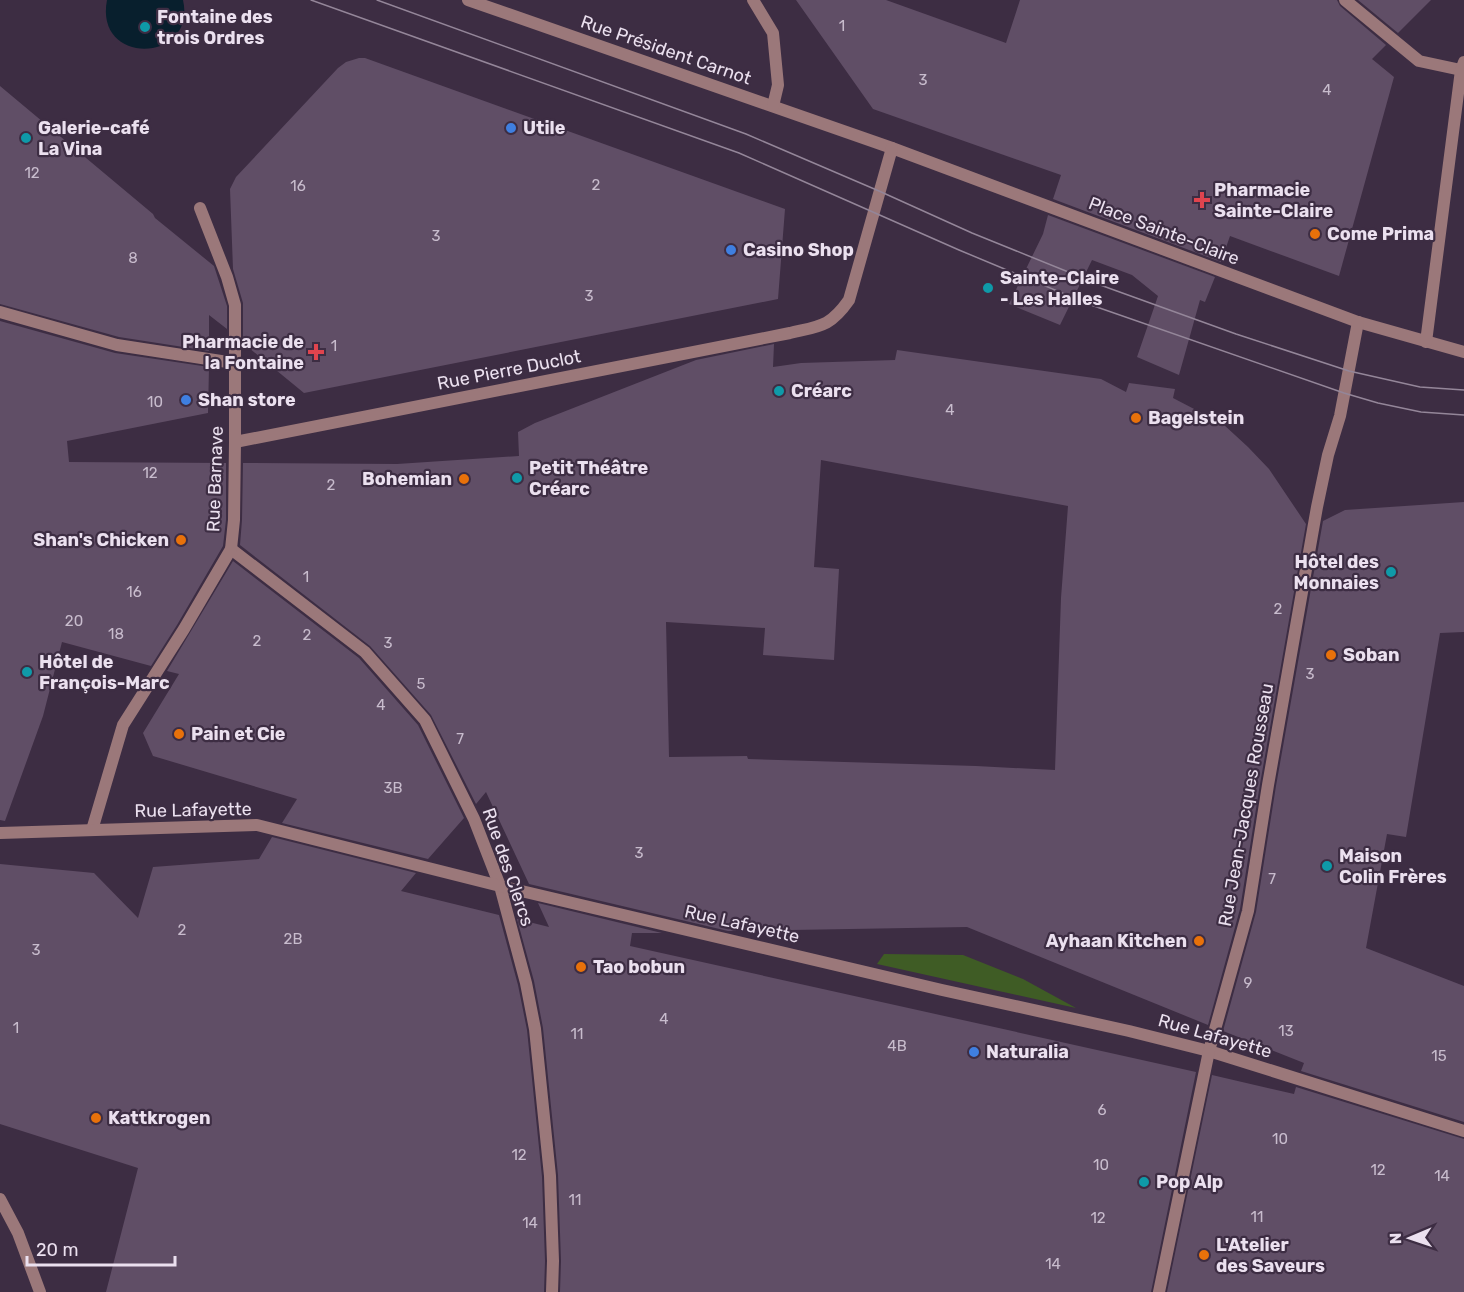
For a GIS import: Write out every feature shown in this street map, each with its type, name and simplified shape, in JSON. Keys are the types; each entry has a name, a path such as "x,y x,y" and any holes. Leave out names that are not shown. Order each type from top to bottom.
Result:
{"street":[{"name":"Rue Président Carnot","path":"468,0 852,134"},
{"path":"753,0 773,33 778,85 773,106"},
{"path":"1346,0 1419,61 1462,66 1426,342"},
{"name":"Place Sainte-Claire","path":"852,134 1358,322 1464,352"},
{"name":"Rue Pierre Duclot","path":"235,442 825,325 839,315 849,300 892,148"},
{"name":"Rue Barnave","path":"92,830 123,724 231,549 234,520 235,305 227,277 200,208"},
{"path":"0,312 117,345 234,363"},
{"name":"Rue Jean-Jacques Rousseau","path":"1160,1292 1209,1051 1248,911 1317,507 1328,455 1340,416 1358,322"},
{"name":"Rue des Clercs","path":"231,549 364,652 425,720 474,819 500,886 526,983 534,1029 550,1176 552,1292"},
{"name":"Rue Lafayette","path":"0,833 257,825 500,886 1209,1051 1464,1131"},
{"path":"0,1199 18,1233 40,1292"}],"green space":[{"path":"884,954 963,955 1023,979 1076,1008 877,964"}],"water":[{"name":"Fontaine des trois Ordres","path":"107,0 183,0 183,21 175,36 162,45 145,49 129,46 115,37 107,22"}],"building":[{"path":"796,0 886,0 1006,43 1020,0 1337,0 1340,6 1386,45 1372,59 1394,77 1339,276 1230,236 1221,262 1053,199 1061,175 873,109"},
{"path":"1358,0 1431,0 1398,33"},
{"path":"365,58 785,209 778,299 304,393 243,343 243,303 233,269 230,189 236,177 338,68 346,62"},
{"path":"0,86 214,266 227,306 227,329 209,315 209,351 119,337 0,304"},
{"path":"1048,215 1215,277 1205,302 1200,300 1179,375 1137,357 1158,296 1132,275 1092,260 1060,325 1009,304 1043,234"},
{"path":"0,321 115,353 209,367 208,413 67,441 69,462 226,463 226,520 223,546 151,666 62,642 43,716 5,821 0,820"},
{"path":"774,344 773,367 801,363 895,360 897,350 1101,379 1126,392 1129,383 1175,389 1173,398 1223,424 1269,469 1306,524 1240,909 1208,1025 967,927 728,931 529,884 486,792 476,804 431,715 370,646 240,545 243,463 397,464 519,456 518,432 535,423 696,360","holes":["821,460 1068,506 1061,598 1055,770 748,759 747,756 669,757 666,622 765,628 763,655 834,660 839,569 814,567"]},
{"path":"1464,502 1464,632 1440,633 1406,837 1387,834 1366,948 1464,986 1464,1122 1301,1071 1304,1063 1223,1031 1256,912 1323,521 1345,510"},
{"path":"233,561 359,658 418,725 464,818 428,859 282,823 297,799 153,756 143,733 179,674 167,671"},
{"path":"272,837 416,873 401,891 499,915 518,985 527,1030 542,1177 544,1292 106,1292 138,1168 0,1124 0,864 94,873 138,918 153,867 259,859"},
{"path":"538,903 662,933 632,933 630,946 1196,1072 1151,1292 560,1292 558,1175 543,1028 534,981 517,919 549,927"},
{"path":"1212,1075 1294,1094 1296,1087 1464,1139 1464,1292 1167,1292"}],"tram line":[{"path":"311,0 739,153 959,250 1091,305 1344,393 1421,412 1464,415"},
{"path":"377,0 746,134 972,233 1103,286 1236,334 1349,371 1420,387 1464,390"}],"place":[{"name":"Fontaine des trois Ordres","path":"145,27"},
{"name":"Utile","path":"511,128"},
{"name":"Galerie-café La Vina","path":"26,138"},
{"name":"Pharmacie Sainte-Claire","path":"1202,200"},
{"name":"Come Prima","path":"1315,234"},
{"name":"Casino Shop","path":"731,250"},
{"name":"Sainte-Claire - Les Halles","path":"988,288"},
{"name":"Pharmacie de la Fontaine","path":"316,352"},
{"name":"Créarc","path":"779,391"},
{"name":"Shan store","path":"186,400"},
{"name":"Bagelstein","path":"1136,418"},
{"name":"Petit Théâtre Créarc","path":"517,478"},
{"name":"Bohemian","path":"464,479"},
{"name":"Shan's Chicken","path":"181,540"},
{"name":"Hôtel des Monnaies","path":"1391,572"},
{"name":"Soban","path":"1331,655"},
{"name":"Hôtel de François-Marc","path":"27,672"},
{"name":"Pain et Cie","path":"179,734"},
{"name":"Maison Colin Frères","path":"1327,866"},
{"name":"Ayhaan Kitchen","path":"1199,941"},
{"name":"Tao bobun","path":"581,967"},
{"name":"Naturalia","path":"974,1052"},
{"name":"Kattkrogen","path":"96,1118"},
{"name":"Pop Alp","path":"1144,1182"},
{"name":"L'Atelier des Saveurs","path":"1204,1255"}]}
